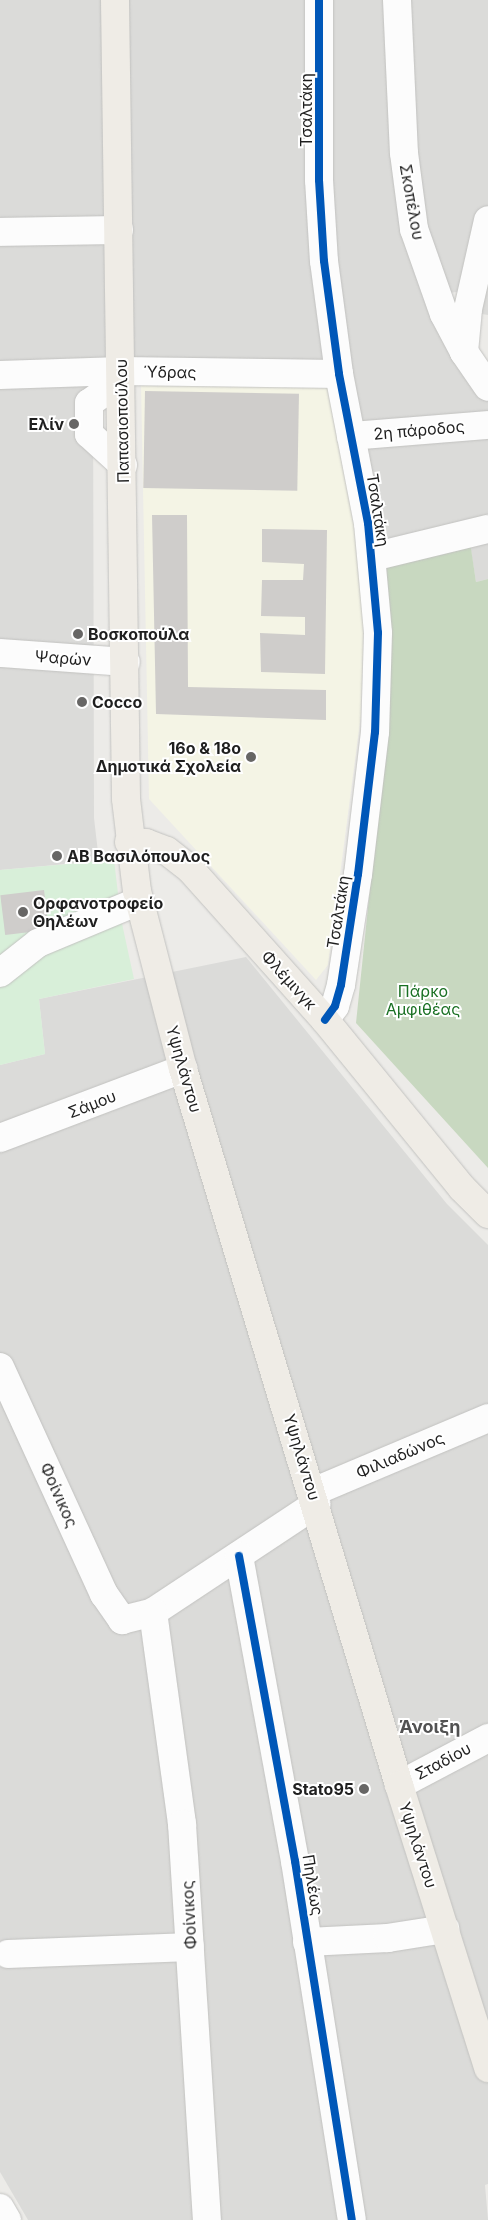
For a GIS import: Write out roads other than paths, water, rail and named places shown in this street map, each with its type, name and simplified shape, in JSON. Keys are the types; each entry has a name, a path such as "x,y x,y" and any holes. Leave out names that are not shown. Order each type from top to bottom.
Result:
{"main road":[{"name":"Παπασιοπούλου","path":"115,0 129,842"},
{"name":"Φλέμινγκ","path":"129,842 146,843 161,848 191,870 325,1020 462,1188 488,1214"},
{"name":"Υψηλάντου","path":"129,842 139,901 183,1069 314,1498 399,1785 488,2068"}],"street":[{"name":"Τσαλτάκη","path":"319,0 320,214 339,374 362,489 378,600 375,732 358,874 341,984 334,1006 325,1020"},
{"name":"Σκοπέλου","path":"397,0 404,153 414,228 434,290 464,352 488,387"},
{"path":"464,352 470,300 488,220"},
{"path":"0,232 119,230"},
{"name":"Ύδρας","path":"0,375 121,371 339,374"},
{"path":"99,396 89,403 90,434 123,465"},
{"name":"2η πάροδος","path":"351,436 488,425"},
{"path":"372,557 488,529"},
{"name":"Ψαρών","path":"0,654 126,662"},
{"path":"0,973 38,943 139,901"},
{"name":"Σάμου","path":"0,1138 183,1069"},
{"name":"Φοίνικος","path":"0,1368 104,1594 122,1620"},
{"name":"Φιλιαδώνος","path":"122,1620 153,1612 239,1556 314,1498 488,1418"},
{"name":"Πηλέως","path":"239,1556 307,1942 352,2220"},
{"name":"Φοίνικος","path":"153,1612 182,1824 207,2220"},
{"name":"Σταδίου","path":"399,1785 488,1738"},
{"path":"307,1942 388,1938 445,1929"},
{"path":"8,1954 190,1948"},
{"path":"0,2208 7,2220"}],"place":[{"name":"Ελίν","path":"74,424"},
{"name":"Βοσκοπούλα","path":"78,634"},
{"name":"Cocco","path":"82,702"},
{"name":"16ο & 18ο Δημοτικά Σχολεία","path":"251,757"},
{"name":"ΑΒ Βασιλόπουλος","path":"57,856"},
{"name":"Ορφανοτροφείο Θηλέων","path":"23,912"},
{"name":"Stato95","path":"364,1789"}],"district":[{"name":"Άνοιξη","path":"430,1727"}],"park label":[{"name":"Πάρκο Αμφιθέας","path":"423,1000"}]}
